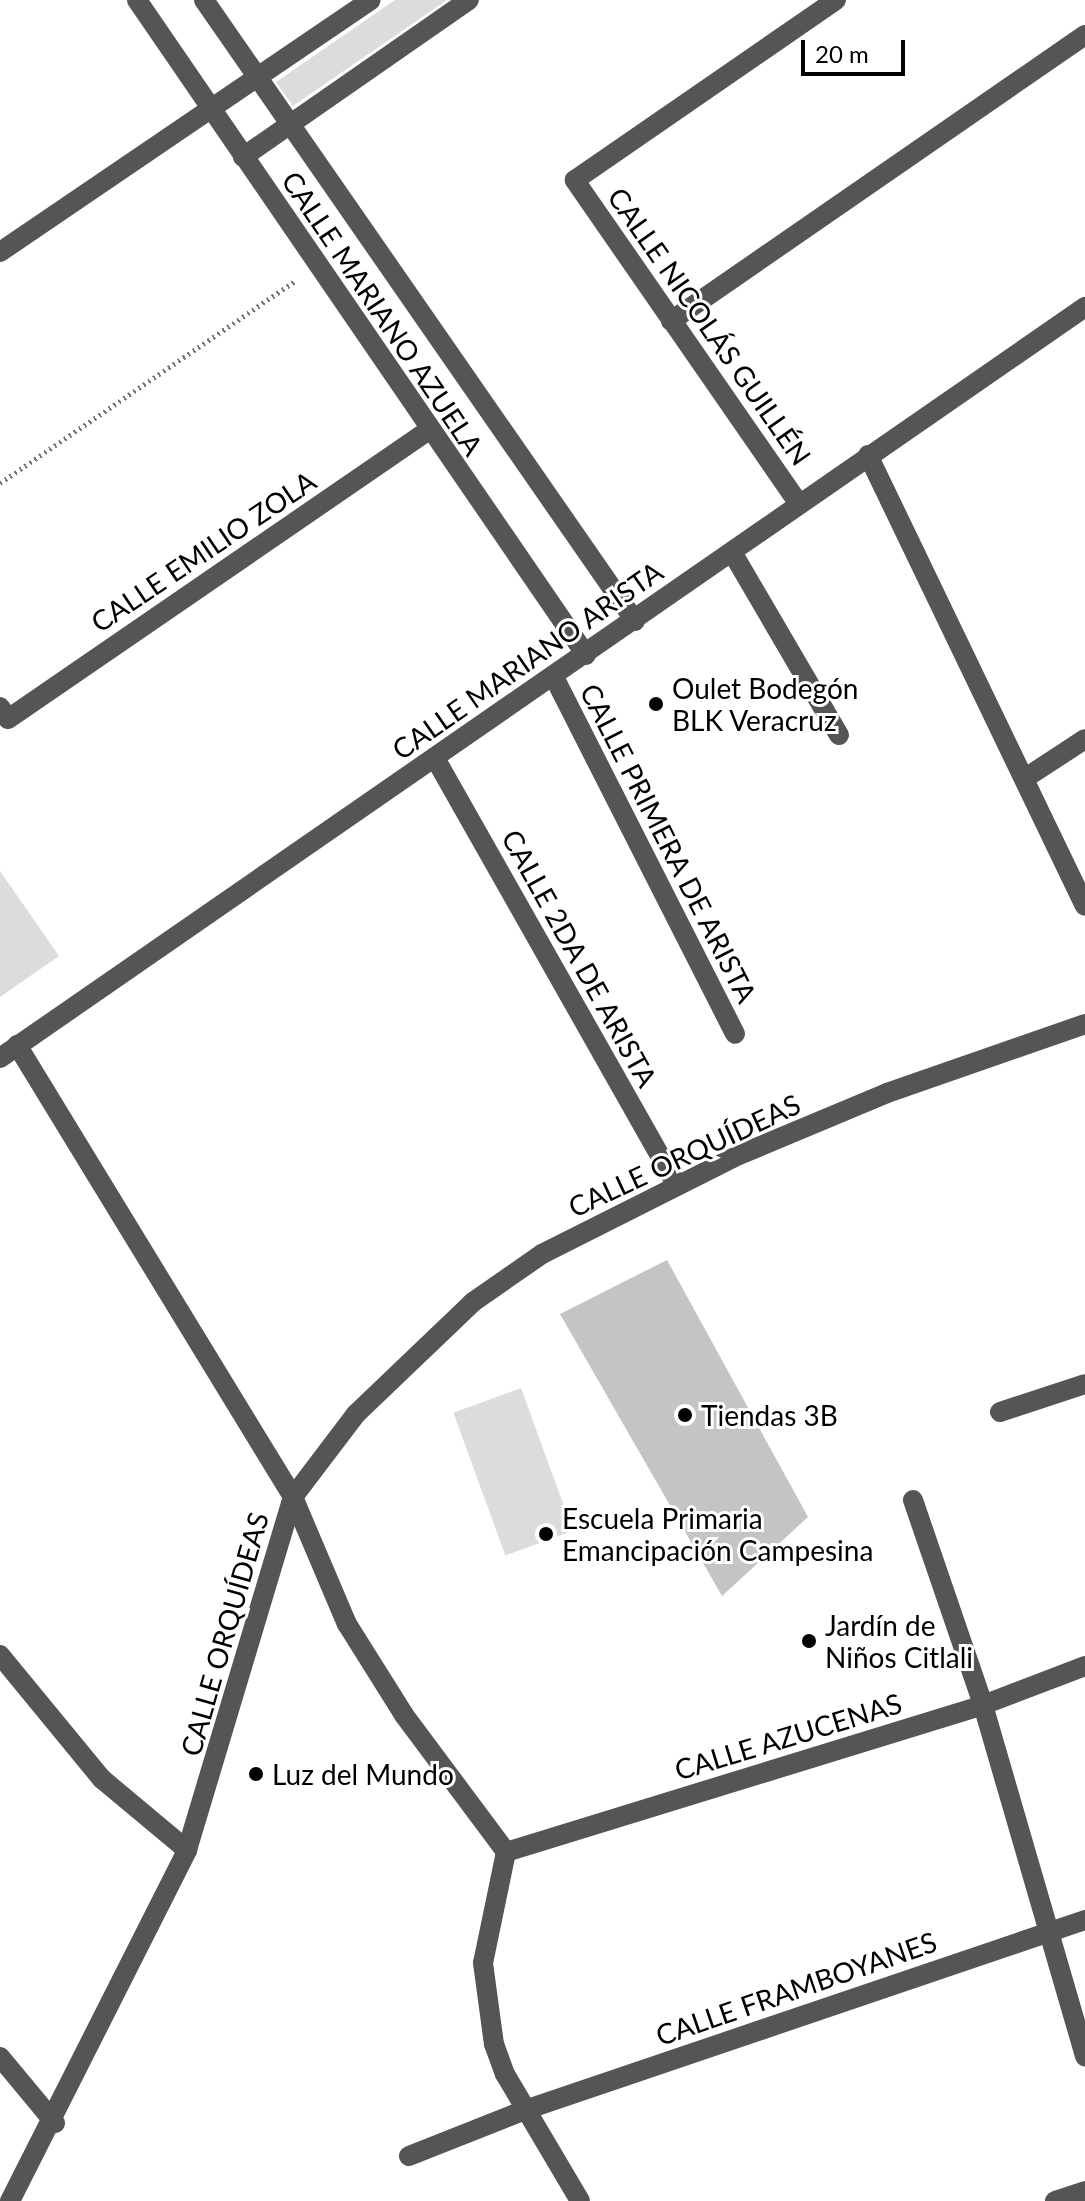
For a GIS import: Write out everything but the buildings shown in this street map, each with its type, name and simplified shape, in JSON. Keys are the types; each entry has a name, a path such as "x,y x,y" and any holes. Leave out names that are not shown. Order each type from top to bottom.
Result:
{"street":[{"name":"CALLE MARIANO AZUELA","path":"137,0 586,655"},
{"name":"CALLE MARIANO AZUELA","path":"204,0 635,621"},
{"path":"0,252 371,0"},
{"path":"243,157 469,0"},
{"path":"813,6 836,0"},
{"name":"CALLE NICOLÁS GUILLÉN","path":"799,504 575,180 813,6"},
{"path":"671,321 1085,35"},
{"name":"CALLE MARIANO ARISTA","path":"0,1058 1085,307"},
{"name":"CALLE EMILIO ZOLA","path":"4,713 429,430"},
{"path":"868,455 1027,777 1085,906"},
{"path":"732,552 839,735"},
{"name":"CALLE PRIMERA DE ARISTA","path":"554,677 735,1034"},
{"path":"1027,777 1085,739"},
{"name":"CALLE 2DA DE ARISTA","path":"435,758 676,1184"},
{"name":"CALLE ORQUÍDEAS","path":"10,2201 55,2123 187,1850 293,1497 356,1414 473,1302 542,1254 676,1184 887,1093 1085,1024"},
{"path":"17,1045 293,1497 347,1624 404,1715 506,1852 483,1963 487,2008 501,2064 580,2201"},
{"path":"1000,1412 1085,1384"},
{"path":"913,1500 983,1705 1045,1934 1085,2057"},
{"path":"0,1655 102,1779 187,1850"},
{"name":"CALLE AZUCENAS","path":"506,1852 983,1705 1085,1666"},
{"name":"CALLE FRAMBOYANES","path":"409,2156 525,2110 1085,1920"},
{"path":"0,2057 55,2123"},
{"path":"1055,2201 1085,2191"}],"path":[{"path":"0,483 317,266"}],"shaded area":[{"path":"395,0 447,0 293,106 276,82"},
{"path":"0,871 59,956 0,997"},
{"path":"521,1388 573,1531 505,1555 453,1413"}],"place":[{"name":"Oulet Bodegón BLK Veracruz","path":"656,704"},
{"name":"Tiendas 3B","path":"685,1415"},
{"name":"Escuela Primaria Emancipación Campesina","path":"546,1534"},
{"name":"Jardín de Niños Citlali","path":"809,1641"},
{"name":"Luz del Mundo","path":"256,1774"}]}
